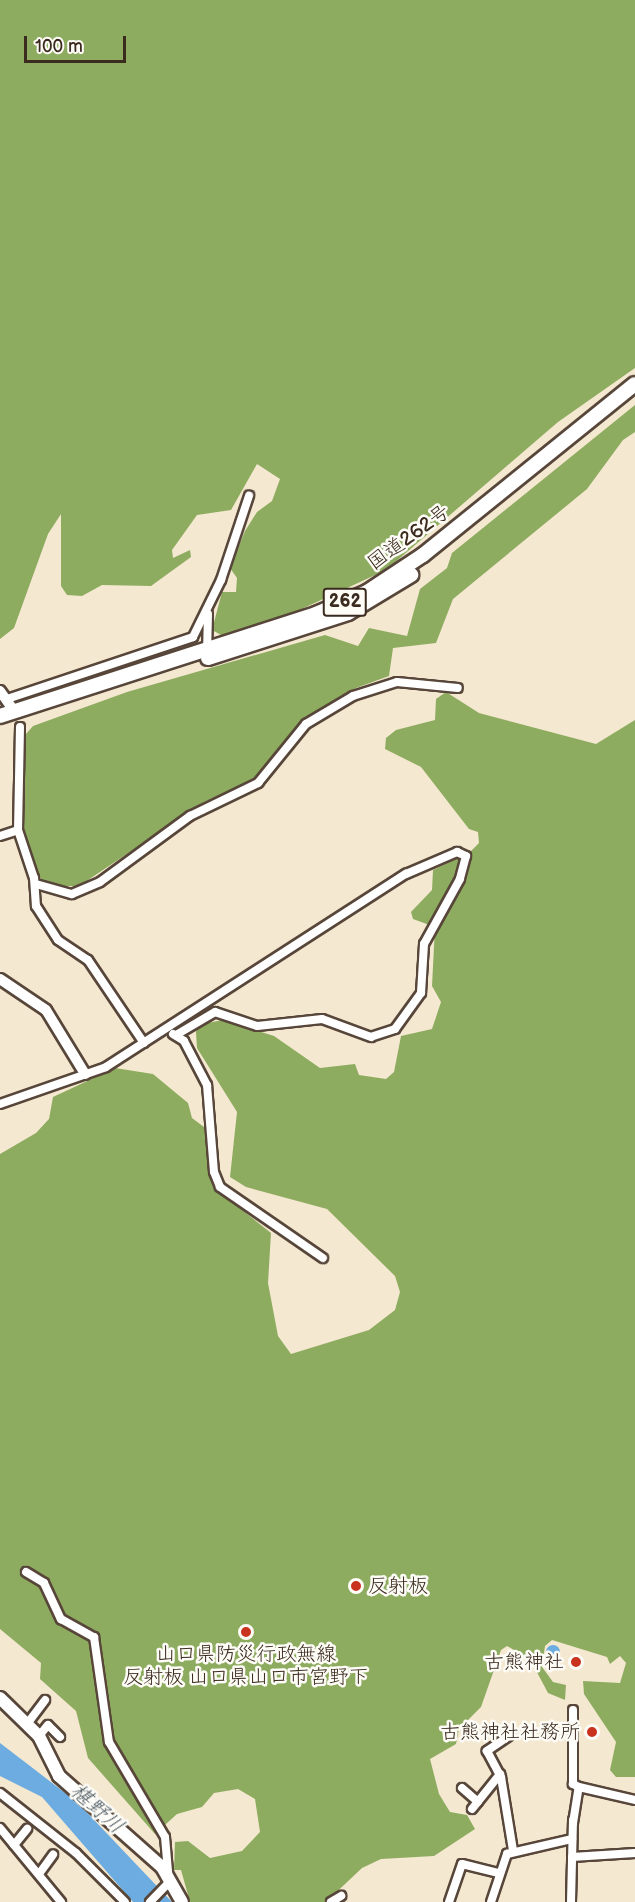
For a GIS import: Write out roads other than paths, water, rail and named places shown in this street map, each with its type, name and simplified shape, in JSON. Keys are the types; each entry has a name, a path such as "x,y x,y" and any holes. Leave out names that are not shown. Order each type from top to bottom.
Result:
{"highway":[{"name":"国道262号","path":"0,725 316,614 385,581 635,384"},
{"name":"国道262号","path":"0,716 337,618 384,593 635,395"}],"main road":[{"path":"0,1698 39,1736 59,1776 169,1879 182,1902"}],"street":[{"path":"7,699 188,641 208,614 249,496"},
{"path":"207,654 208,614"},
{"path":"36,884 72,894 100,882 190,816 258,783 306,724 353,696 397,682 458,688"},
{"path":"20,727 18,830 36,884 41,916 58,940 88,960 144,1043"},
{"path":"0,836 18,830"},
{"path":"0,1104 85,1074 144,1043 406,874 457,852 466,856 460,879 424,944 421,993 395,1029 371,1036 322,1019 257,1026 215,1012 176,1035 163,1032"},
{"path":"0,978 46,1010 85,1074"},
{"path":"176,1035 207,1085 214,1172 220,1187 323,1257"},
{"path":"26,1572 44,1583 60,1619 94,1637 109,1742 165,1837 169,1879 150,1902"},
{"path":"27,1724 45,1701"},
{"path":"571,1902 573,1710"},
{"path":"39,1736 48,1725 60,1732"},
{"path":"491,1902 499,1873 513,1850 500,1774 487,1751 509,1736"},
{"path":"462,1788 475,1805 500,1774"},
{"path":"573,1785 635,1800"},
{"path":"0,1793 76,1853 125,1902"},
{"path":"0,1828 62,1902"},
{"path":"14,1845 27,1829"},
{"path":"513,1850 535,1852 572,1839"},
{"path":"572,1857 635,1852"},
{"path":"39,1874 53,1855"},
{"path":"450,1902 462,1864 499,1873"},
{"path":"331,1902 341,1896"}],"water":[{"path":"553,1645 558,1647 560,1652 558,1657 553,1659 548,1657 546,1652 548,1647"},
{"path":"0,1743 77,1802 172,1902 133,1902 42,1797 0,1776"}],"place":[{"name":"反射板","path":"356,1586"},
{"name":"山口県防災行政無線 反射板 山口県山口市宮野下","path":"246,1632"},
{"name":"古熊神社","path":"576,1662"},
{"name":"古熊神社社務所","path":"592,1732"}],"water label":[{"name":"椹野川","path":"97,1809"}]}
